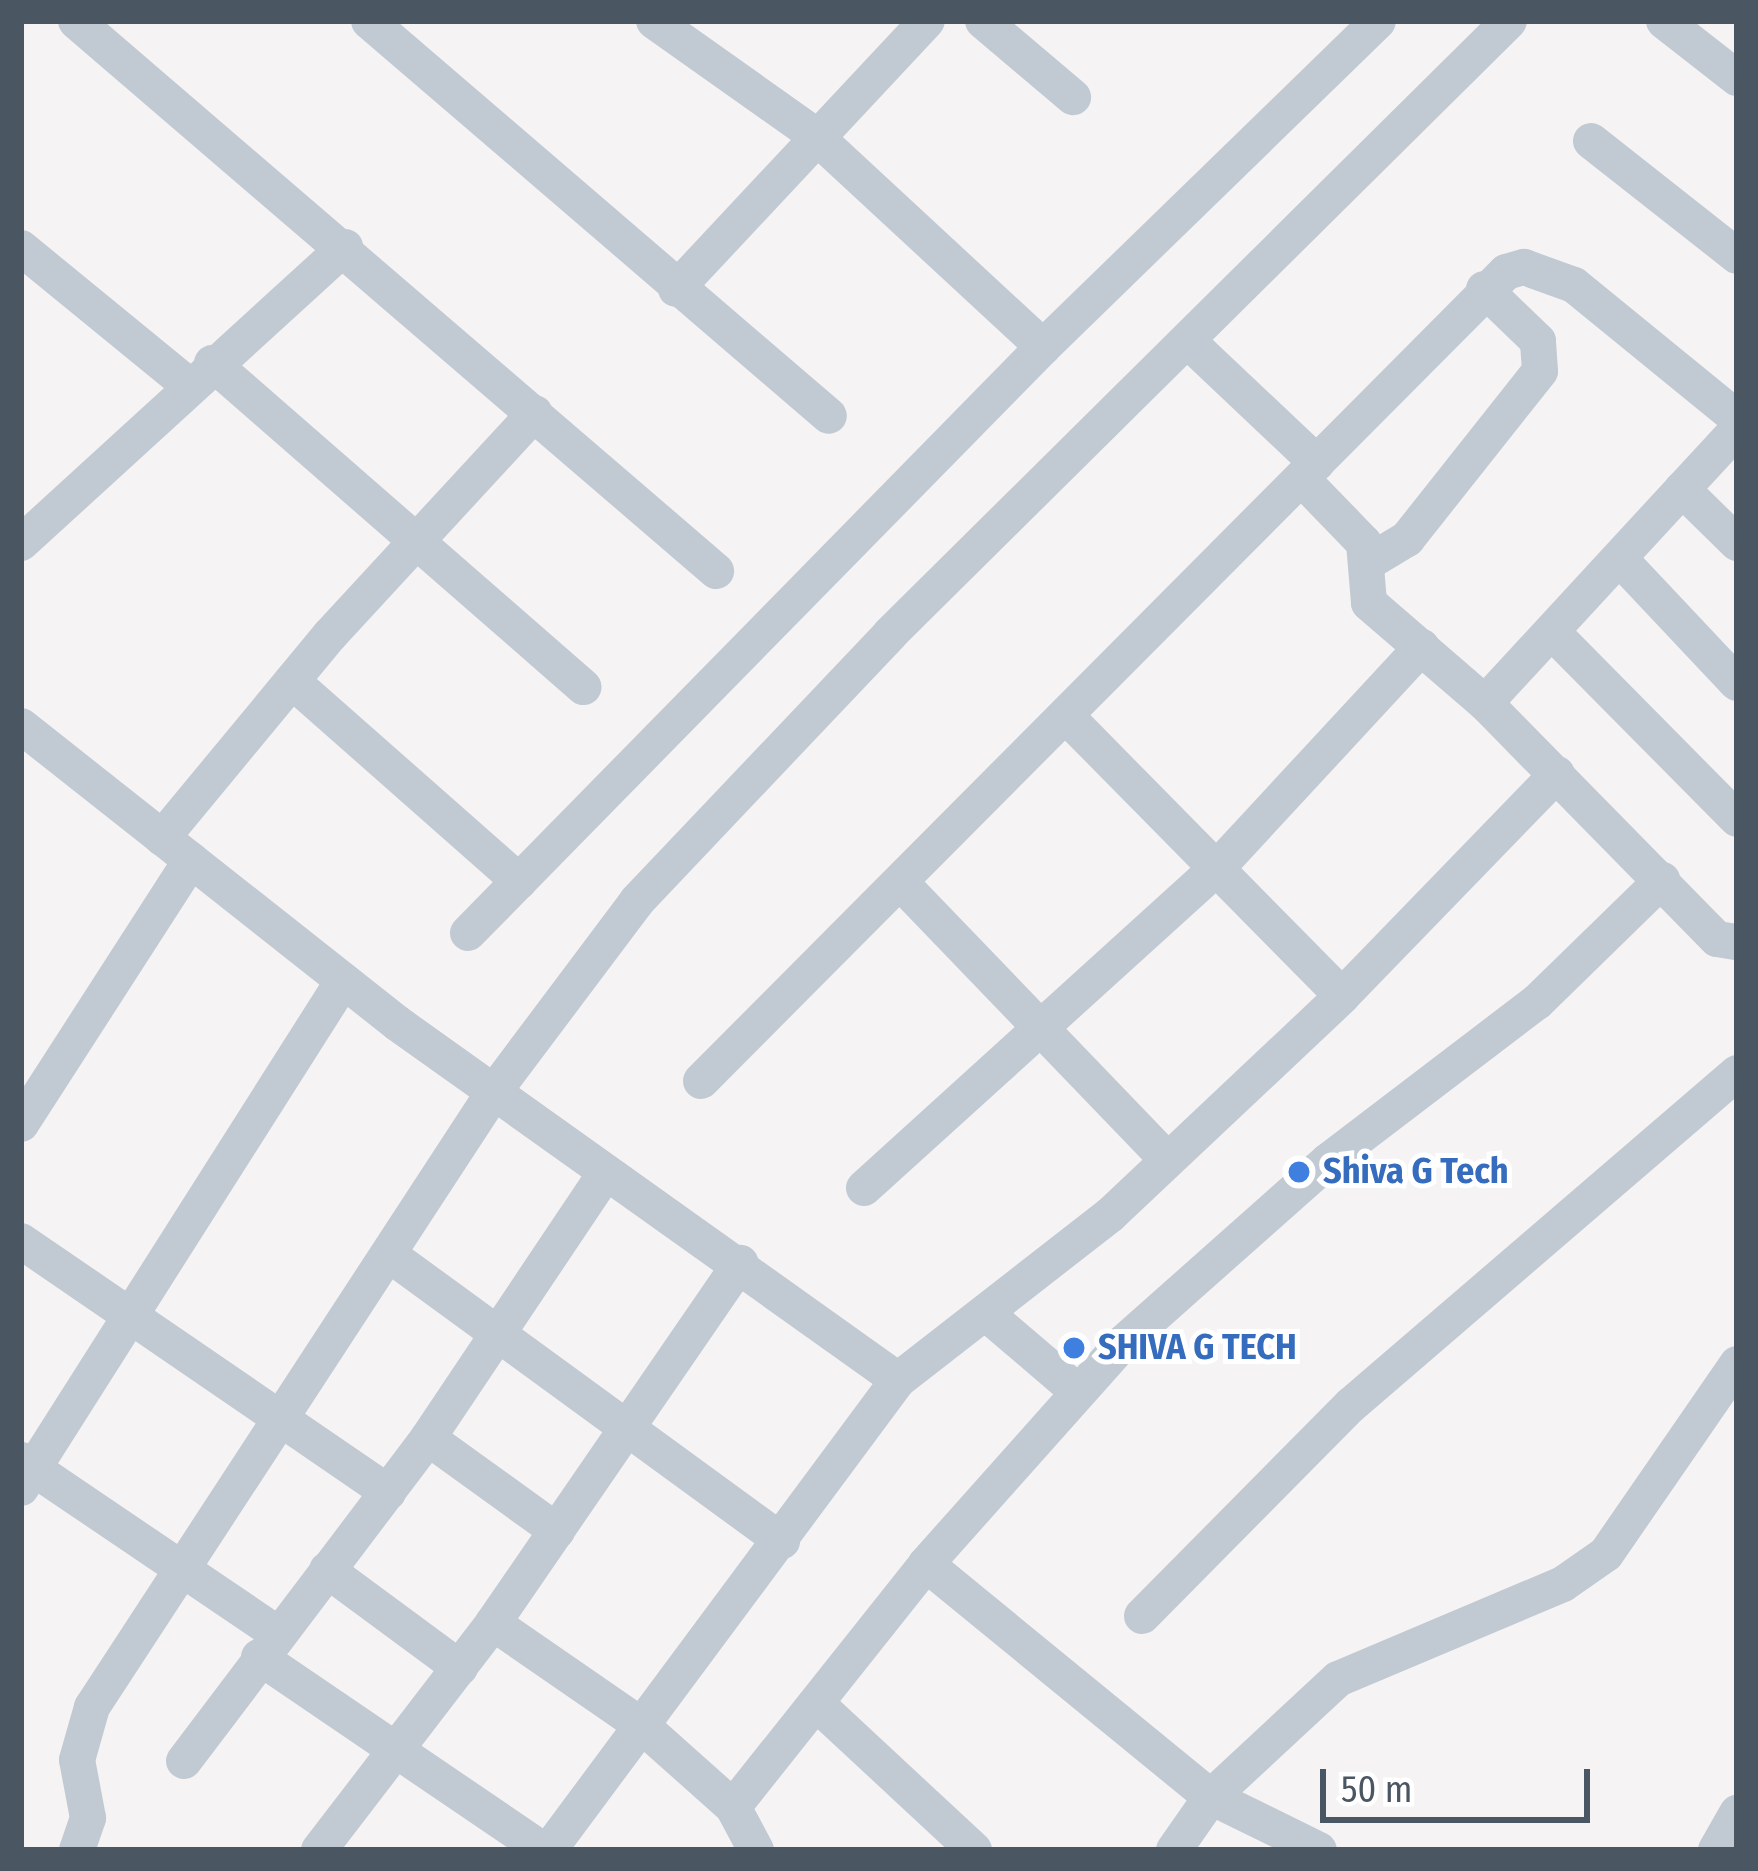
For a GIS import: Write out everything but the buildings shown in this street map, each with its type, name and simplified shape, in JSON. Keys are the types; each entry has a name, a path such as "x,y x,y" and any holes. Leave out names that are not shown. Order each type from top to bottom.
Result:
{"street":[{"path":"76,21 345,247 716,571"},
{"path":"369,21 829,416"},
{"path":"654,21 812,133 1042,346"},
{"path":"676,289 812,133 927,21"},
{"path":"983,21 1073,98"},
{"path":"469,933 1042,346 1378,21"},
{"path":"77,1850 88,1818 81,1733 493,1094 716,812 1509,21"},
{"path":"1664,21 1734,68"},
{"path":"1592,141 1737,256"},
{"path":"21,543 200,374 345,247"},
{"path":"21,248 200,374 416,542 583,686"},
{"path":"701,1081 1069,718 1484,289 1524,267 1574,285 1737,418"},
{"path":"1367,563 1407,539 1540,371 1538,341 1484,289"},
{"path":"1190,342 1310,471 1353,529 1367,563 1370,603 1485,703 1718,938 1737,942"},
{"path":"21,1124 177,849 292,681 535,412"},
{"path":"1485,703 1737,430"},
{"path":"1682,490 1737,543"},
{"path":"1620,559 1737,683"},
{"path":"1552,632 1737,819"},
{"path":"864,1188 1218,867 1422,647"},
{"path":"292,681 519,881"},
{"path":"1069,718 1342,996"},
{"path":"24,736 493,1094 604,1174 740,1262 898,1380"},
{"path":"343,980 130,1317 25,1472 185,1571 396,1748 546,1850 782,1541 898,1380 988,1315 1168,1160 1342,996 1557,774"},
{"path":"734,1807 926,1564 1077,1391 1215,1256 1538,1002 1662,880"},
{"path":"902,884 1168,1160"},
{"path":"1142,1616 1351,1405 1737,1073"},
{"path":"184,1761 428,1438 604,1174"},
{"path":"21,1240 130,1317 287,1416 388,1492"},
{"path":"391,1256 782,1541"},
{"path":"319,1850 493,1623 740,1262"},
{"path":"988,1315 1077,1391"},
{"path":"1174,1850 1210,1797 1338,1679 1563,1584 1606,1554 1737,1364"},
{"path":"428,1438 556,1532"},
{"path":"926,1564 1210,1797 1319,1850"},
{"path":"327,1570 460,1668"},
{"path":"493,1623 641,1725 734,1807 756,1850"},
{"path":"818,1705 974,1850"},
{"path":"1716,1850 1737,1813"}],"place":[{"name":"Shiva G Tech","path":"1299,1172"},
{"name":"SHIVA G TECH","path":"1074,1348"}]}
